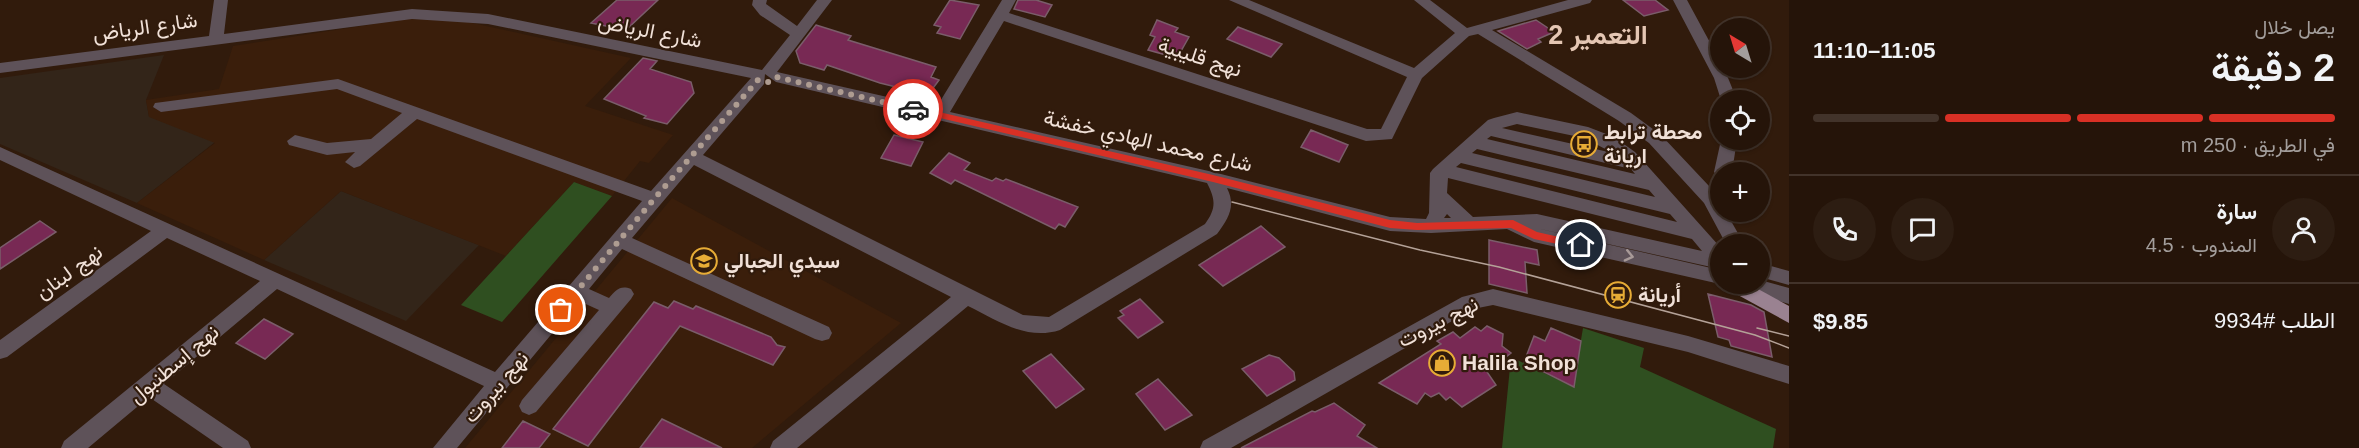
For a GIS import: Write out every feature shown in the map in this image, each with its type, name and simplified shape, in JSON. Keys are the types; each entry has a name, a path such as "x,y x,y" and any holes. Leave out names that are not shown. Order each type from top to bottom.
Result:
{"main road":[{"path":"1752,294 1789,315"}],"street":[{"path":"216,38 221,0"},
{"path":"760,0 759,5 765,12 797,33"},
{"name":"نهج بيروت","path":"444,448 690,156 765,75 825,0"},
{"path":"940,115 1009,0"},
{"path":"1236,0 1416,75 1472,31 1577,1"},
{"path":"1422,0 1472,31 1625,117 1655,139 1710,200"},
{"path":"1680,0 1722,78 1726,90"},
{"name":"شارع الرياض","path":"0,68 382,16 445,15 488,20 765,75"},
{"name":"نهج قليبية","path":"1000,15 1366,135 1386,135 1416,75"},
{"name":"شارع محمد الهادي خفشة","path":"765,75 1213,178 1390,224 1431,226 1513,224 1537,221 1710,259"},
{"path":"161,106 338,84 654,199"},
{"path":"354,162 414,112"},
{"path":"1431,226 1438,213 1439,173 1469,146 1517,117 1588,133 1608,141 1662,193 1710,249"},
{"path":"295,141 327,149 376,144"},
{"path":"1469,146 1662,193"},
{"path":"1469,146 1662,193"},
{"path":"1469,146 1662,193"},
{"path":"0,153 500,384"},
{"path":"690,156 965,297 1030,326 1053,324 1211,229 1225,207 1224,199 1213,178"},
{"path":"1439,196 1470,225"},
{"name":"شارع محمد الهادي خفشة","path":"1513,224 1534,235 1710,275"},
{"name":"نهج لبنان","path":"0,351 166,229"},
{"path":"620,240 822,333"},
{"path":"1770,273 1789,278"},
{"name":"نهج إسطنبول","path":"72,448 275,280"},
{"path":"1770,291 1789,296"},
{"path":"529,406 618,300 577,292"},
{"path":"781,448 965,297"},
{"name":"نهج بيروت","path":"1211,448 1469,302 1482,298 1493,297 1522,303 1688,344 1789,375"},
{"path":"148,385 240,448"}],"shaded area":[{"path":"406,19 459,20 631,58 585,106 673,135 649,163 640,161 612,196 574,182 506,256 341,191 264,260 137,203 215,143 149,117 146,100 219,89 233,46"},
{"path":"164,55 146,100 149,116 215,142 137,203 0,144 0,78"},
{"path":"341,191 479,245 406,321 264,260"},
{"name":"سيدي الجبالي","path":"672,198 901,323 752,448 465,448"}],"green space":[{"path":"574,182 612,196 502,322 461,305"},
{"path":"1583,328 1644,348 1640,367 1776,429 1773,448 1502,448 1511,357 1573,387"}],"building":[{"path":"617,0 658,0 626,30 591,23"},
{"path":"950,0 979,5 960,39 937,33 941,27 934,25"},
{"path":"1018,0 1036,0 1052,5 1045,17 1014,9"},
{"path":"1623,0 1655,0 1668,10 1644,16"},
{"path":"1157,20 1178,28 1175,32 1189,37 1177,58 1148,50 1155,37 1150,35"},
{"path":"1536,20 1554,32 1538,39 1541,42 1527,49 1498,31"},
{"path":"816,25 851,36 848,40 936,67 931,77 939,80 928,95 880,83 827,65 824,70 800,63 796,51"},
{"path":"1238,27 1282,44 1271,57 1227,39"},
{"path":"643,58 657,61 650,69 691,82 694,93 667,124 644,118 646,116 604,99"},
{"path":"1311,130 1348,145 1339,162 1301,147"},
{"path":"894,135 923,142 911,166 881,158"},
{"path":"949,153 970,163 964,170 992,181 996,178 1003,181 1006,179 1078,207 1065,227 1059,224 1055,229 955,180 951,184 930,173"},
{"path":"40,221 56,232 0,269 0,248"},
{"path":"1261,226 1285,247 1223,286 1199,265"},
{"path":"1489,240 1537,250 1539,265 1525,262 1527,293 1489,284"},
{"path":"1708,294 1751,305 1764,312 1772,357 1731,346 1729,340 1718,337"},
{"path":"1140,299 1163,322 1138,338 1118,318 1124,315 1120,311"},
{"path":"674,301 693,309 696,306 771,337 777,345 785,347 773,365 680,326 588,446 553,429 654,302 668,308"},
{"path":"264,319 293,334 265,359 236,343"},
{"path":"1487,326 1503,334 1502,346 1511,353 1487,372 1496,385 1462,407 1450,397 1446,400 1439,393 1431,397 1425,393 1417,404 1379,383 1441,344 1437,341 1453,332 1460,338 1475,327 1481,331"},
{"path":"1551,328 1581,341 1574,387 1524,362 1534,336 1545,341"},
{"path":"1051,354 1084,389 1056,408 1023,371"},
{"path":"1269,355 1279,358 1294,372 1295,380 1267,396 1242,369"},
{"path":"1158,379 1192,415 1165,430 1136,394"},
{"path":"1334,403 1365,425 1357,436 1377,448 1241,448 1312,411 1315,412"},
{"path":"662,419 722,448 640,448"},
{"path":"523,421 550,434 539,448 502,448"}],"tram line":[{"path":"1232,202 1420,250 1499,267 1755,335 1789,348"},
{"path":"1757,328 1789,336"}],"way so far":[{"path":"561,310 758,80 768,82 776,77 913,109"}],"place":[{"name":"محطة ترابط اريانة","path":"1584,144"},
{"name":"سيدي الجبالي","path":"704,261"},
{"name":"أريانة","path":"1618,295"},
{"name":"Halila Shop","path":"1442,363"}],"district":[{"name":"التعمير 2","path":"1598,35"}],"route":[{"path":"913,109 1213,178 1390,224 1403,226 1513,224 1534,235 1581,245"}]}
